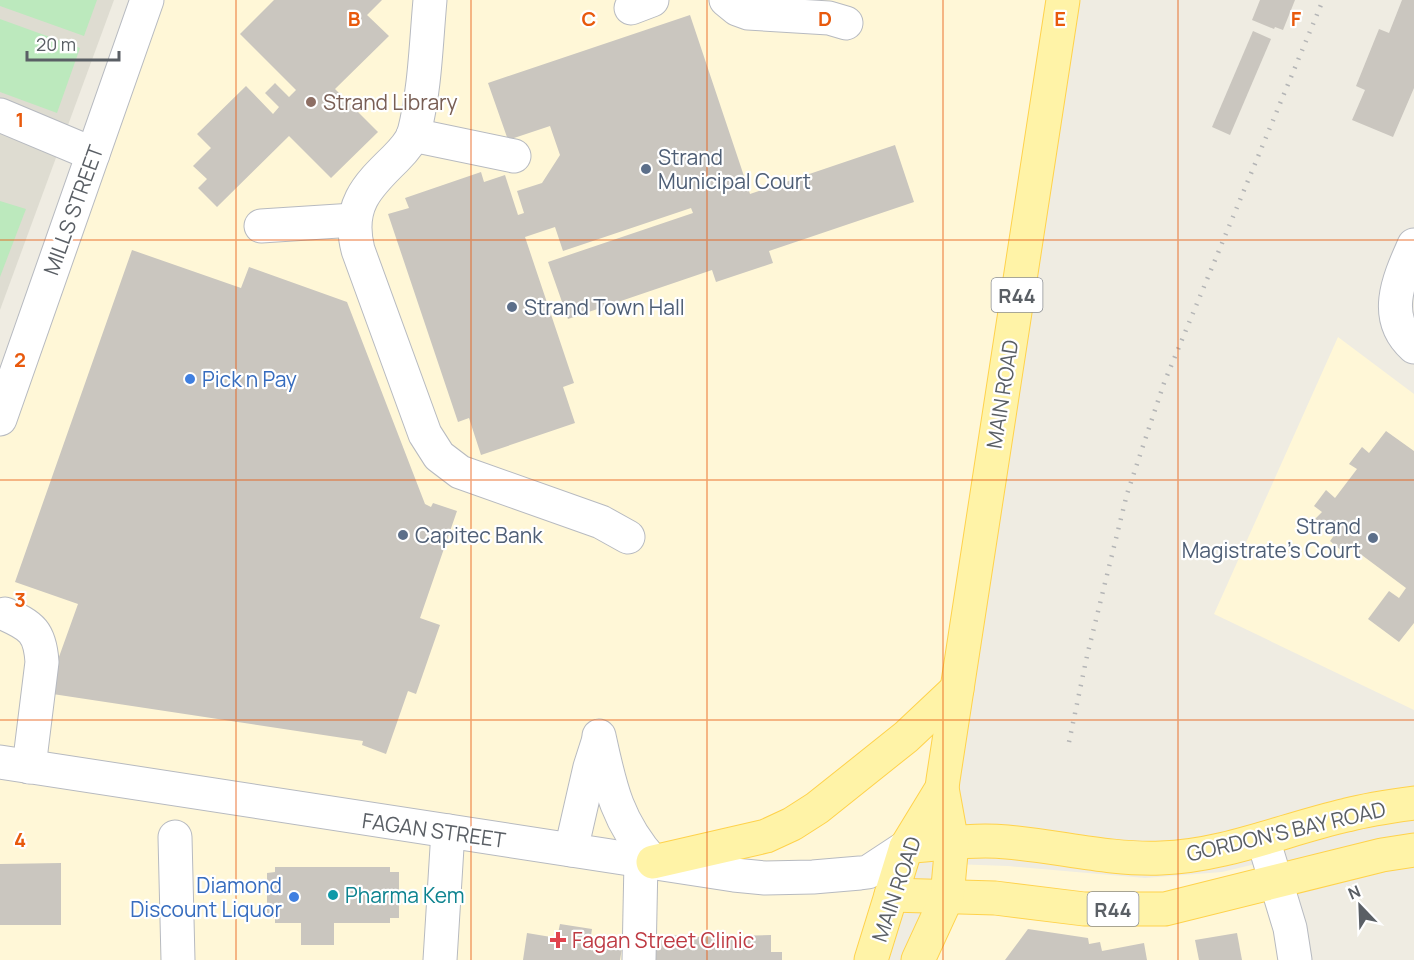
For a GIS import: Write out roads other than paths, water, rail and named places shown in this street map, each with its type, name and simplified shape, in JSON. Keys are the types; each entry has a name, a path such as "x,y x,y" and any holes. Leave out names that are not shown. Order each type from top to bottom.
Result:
{"main road":[{"name":"MAIN ROAD","path":"918,960 947,897 952,843 942,788 1063,0"},
{"path":"647,861 765,836 792,824 817,808 906,737 957,689"},
{"name":"MAIN ROAD","path":"872,960 906,847 942,788"},
{"name":"GORDON'S BAY ROAD","path":"906,847 1006,842 1122,858 1161,858 1211,851 1263,839 1346,815 1414,803"},
{"name":"R44","path":"891,895 995,898 1083,909 1165,909 1373,857 1414,850"}],"street":[{"name":"MILLS STREET","path":"0,419 147,0"},
{"path":"430,0 420,98 413,135 402,152 365,192 354,220 358,250 424,434 439,456 460,472 601,522 628,537"},
{"path":"726,0 738,9 748,12 829,18 846,23"},
{"path":"0,115 93,154"},
{"path":"413,135 514,156"},
{"path":"261,226 354,220"},
{"path":"1414,245 1398,280 1395,304 1397,322 1404,338 1414,347"},
{"path":"5,614 28,624 41,646 42,663 14,764"},
{"path":"571,850 599,736 608,777 620,813 647,861 639,960"},
{"name":"FAGAN STREET","path":"14,764 765,878 813,878 868,872 906,847"},
{"path":"440,960 448,831"},
{"path":"175,837 177,960"},
{"path":"1263,839 1290,928 1295,960"},
{"path":"868,872 891,895"}],"railway":[{"path":"1069,742 1087,656 1127,494 1164,383 1323,0"}],"place":[{"name":"Strand Library","path":"311,102"},
{"name":"Strand Municipal Court","path":"646,169"},
{"name":"Strand Town Hall","path":"512,307"},
{"name":"Pick n Pay","path":"190,379"},
{"name":"Capitec Bank","path":"403,535"},
{"name":"Strand Magistrate's Court","path":"1373,538"},
{"name":"Pharma Kem","path":"333,895"},
{"name":"Diamond Discount Liquor","path":"294,897"},
{"name":"Fagan Street Clinic","path":"558,940"}]}
